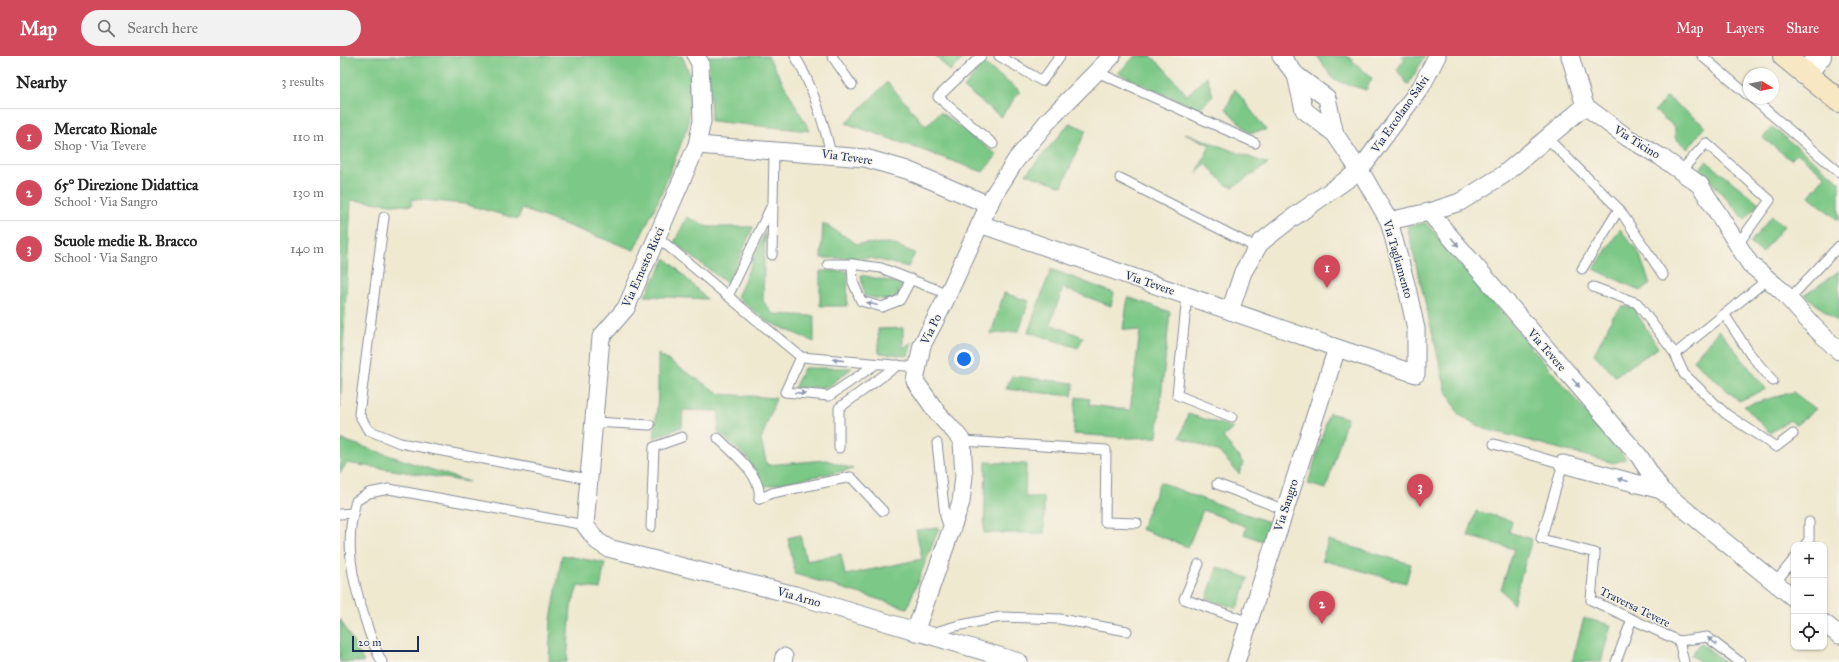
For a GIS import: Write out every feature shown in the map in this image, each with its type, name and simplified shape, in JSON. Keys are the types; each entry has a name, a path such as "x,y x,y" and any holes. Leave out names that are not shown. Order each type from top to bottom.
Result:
{"main road":[{"path":"1784,56 1839,101"}],"street":[{"name":"Via Ernesto Ricci","path":"585,524 600,337 626,308 697,144 702,121 700,64 696,56"},
{"name":"Via Tagliamento","path":"1281,56 1296,75 1327,98 1335,134"},
{"name":"Via Ercolano Salvi","path":"1359,171 1422,87 1437,56"},
{"path":"1389,221 1429,212 1460,202 1503,175 1585,106 1570,56"},
{"path":"1805,74 1820,56"},
{"name":"Via Po","path":"962,441 938,414 915,381 922,345 948,294 989,205 1016,160 1048,121 1102,62"},
{"name":"Via Tagliamento","path":"1296,75 1304,110 1335,134 1389,221 1407,288 1416,329 1416,374"},
{"name":"Via Ticino","path":"1585,106 1628,138 1661,157 1700,185 1750,264 1782,291 1839,351"},
{"name":"Via Tevere","path":"697,144 865,158 907,170 989,205"},
{"path":"1230,311 1243,272 1260,244 1288,221 1359,171"},
{"name":"Via Tevere","path":"1429,212 1638,456 1661,490 1791,596"},
{"name":"Via Tevere","path":"980,224 1416,374"},
{"name":"Via Sangro","path":"1236,662 1337,348"},
{"path":"921,633 961,502 964,476 962,441"},
{"name":"Via Tevere","path":"1563,464 1661,490"},
{"name":"Via Arno","path":"585,524 597,541 608,548 795,596 1019,662"},
{"path":"1827,625 1839,635"}],"lane":[{"path":"795,56 814,96 823,122 831,154"},
{"path":"832,56 852,85"},
{"path":"981,56 938,97 993,144"},
{"path":"999,56 1042,80 1060,56"},
{"path":"1702,56 1743,91"},
{"path":"1102,62 1255,143"},
{"path":"1759,104 1839,172"},
{"path":"1547,138 1619,209 1662,275"},
{"path":"1681,171 1706,143 1770,200 1738,244"},
{"path":"772,255 774,151"},
{"path":"1120,178 1257,248"},
{"path":"728,296 773,203"},
{"path":"1582,270 1619,209"},
{"path":"384,217 359,414 368,430 400,443 588,480"},
{"path":"656,236 800,356 917,367"},
{"path":"1789,299 1839,246"},
{"path":"828,264 852,264 881,268 948,294"},
{"path":"852,264 853,282 861,301 882,307 900,300 911,279"},
{"path":"1675,354 1768,279"},
{"path":"1593,287 1637,303 1675,354 1684,374 1726,414 1776,447 1793,434"},
{"path":"1187,296 1177,395 1232,417"},
{"path":"1724,314 1750,354 1773,381"},
{"path":"800,356 785,392 828,396 876,364"},
{"path":"839,448 839,408 898,365"},
{"path":"593,422 650,426"},
{"path":"651,527 654,447 682,437"},
{"path":"718,438 749,468 761,492 759,499 772,493 851,477 883,511"},
{"path":"962,441 1106,450 1105,522 1137,523"},
{"path":"937,443 945,516 951,533"},
{"name":"Via Tevere","path":"1494,444 1563,464"},
{"name":"Traversa Tevere","path":"1563,464 1541,539 1595,553 1591,600 1632,618 1679,642 1707,637 1740,662"},
{"path":"1217,484 1285,510"},
{"path":"382,662 375,650 355,589 350,552 353,513 356,501 369,493 389,489 585,524"},
{"path":"340,514 353,513"},
{"path":"1807,542 1809,540 1809,522"},
{"path":"1775,583 1791,563"},
{"path":"1199,564 1184,599 1249,622"},
{"path":"921,633 1001,617 1060,619 1127,631"},
{"path":"1616,662 1632,618"},
{"name":"Traversa Tevere","path":"1679,642 1684,662"}],"green space":[{"path":"340,56 682,56 691,77 688,126 660,197 634,250 522,209 518,219 464,204 412,199 411,206 351,200 340,408"},
{"path":"708,56 768,56 810,131 711,121"},
{"path":"936,56 966,56 950,71"},
{"path":"1135,56 1151,56 1163,67 1187,95 1207,76 1213,96 1198,110 1118,73"},
{"path":"1317,56 1347,56 1372,78 1366,90 1334,80"},
{"path":"1402,56 1425,56 1408,85 1397,70 1405,58"},
{"path":"983,63 1020,91 1001,117 964,88"},
{"path":"887,82 926,126 940,112 997,155 983,172 846,123"},
{"path":"1235,89 1266,130 1249,133 1226,109"},
{"path":"1667,97 1705,126 1688,149 1675,138 1675,127 1655,111"},
{"path":"1070,123 1086,130 1062,186 1026,174"},
{"path":"1772,127 1839,181 1839,221 1809,196 1825,176 1797,153 1791,160 1763,138"},
{"path":"1185,133 1268,164 1233,187 1226,185 1206,164 1197,173 1210,145"},
{"path":"1706,161 1759,203 1745,220 1700,169"},
{"path":"1772,216 1784,226 1762,253 1750,243"},
{"path":"687,217 708,227 753,227 728,284 674,243"},
{"path":"823,223 857,244 890,243 915,253 908,267 870,258 821,258"},
{"path":"1426,223 1626,459 1613,463 1485,429 1459,415 1446,390 1407,226"},
{"path":"1620,229 1639,253 1650,284 1641,291 1594,269"},
{"path":"765,232 763,301 773,314 814,316 814,342 765,320 737,297"},
{"path":"666,258 707,299 645,296"},
{"path":"1051,269 1114,293 1111,306 1063,288 1050,324 1083,337 1078,348 1028,332"},
{"path":"820,271 848,271 847,306 820,306"},
{"path":"1839,271 1839,323 1805,295"},
{"path":"861,275 903,284 893,301 864,296"},
{"path":"1004,293 1029,301 1019,331 991,334"},
{"path":"1128,297 1170,312 1157,437 1131,438 1073,434 1076,397 1090,399 1089,405 1130,410 1140,331 1123,329"},
{"path":"1622,307 1633,307 1658,348 1615,376 1594,354 1614,315"},
{"path":"903,328 903,348 912,342 908,356 879,353 878,329"},
{"path":"1719,330 1766,389 1739,401 1693,360"},
{"path":"658,354 720,394 776,398 761,440 767,465 826,460 853,469 762,487 748,458 718,432 719,411 683,410 682,427 654,438 658,396"},
{"path":"804,368 852,368 828,387 794,388"},
{"path":"1012,376 1074,383 1072,396 1006,389"},
{"path":"1793,392 1816,409 1796,425 1790,420 1770,433 1744,406"},
{"path":"1329,413 1347,418 1326,489 1308,484"},
{"path":"1188,414 1234,428 1223,437 1243,463 1239,474 1219,452 1180,437"},
{"path":"340,439 469,482 347,463 340,473"},
{"path":"986,462 1026,464 1025,497 1044,497 1044,533 984,533"},
{"path":"1160,482 1197,497 1269,522 1262,541 1244,534 1247,527 1203,510 1188,547 1141,529"},
{"path":"1476,511 1512,521 1509,532 1532,539 1513,604 1501,589 1514,549 1468,536"},
{"path":"939,528 907,608 795,574 788,538 800,535 806,561 841,554 845,575 922,559 916,530"},
{"path":"1328,540 1411,564 1406,583 1322,560"},
{"path":"562,555 605,563 600,589 578,586 571,607 567,662 549,662 551,620"},
{"path":"1217,567 1248,578 1237,609 1207,598"},
{"path":"1584,618 1611,625 1601,662 1572,662"},
{"path":"340,619 364,662 340,662"},
{"path":"1701,643 1725,662 1700,662 1691,655"}],"place":[{"name":"Mercato Rionale","path":"1327,288"},
{"name":"Scuole medie R. Bracco","path":"1420,507"},
{"name":"65° Direzione Didattica","path":"1322,624"}]}
